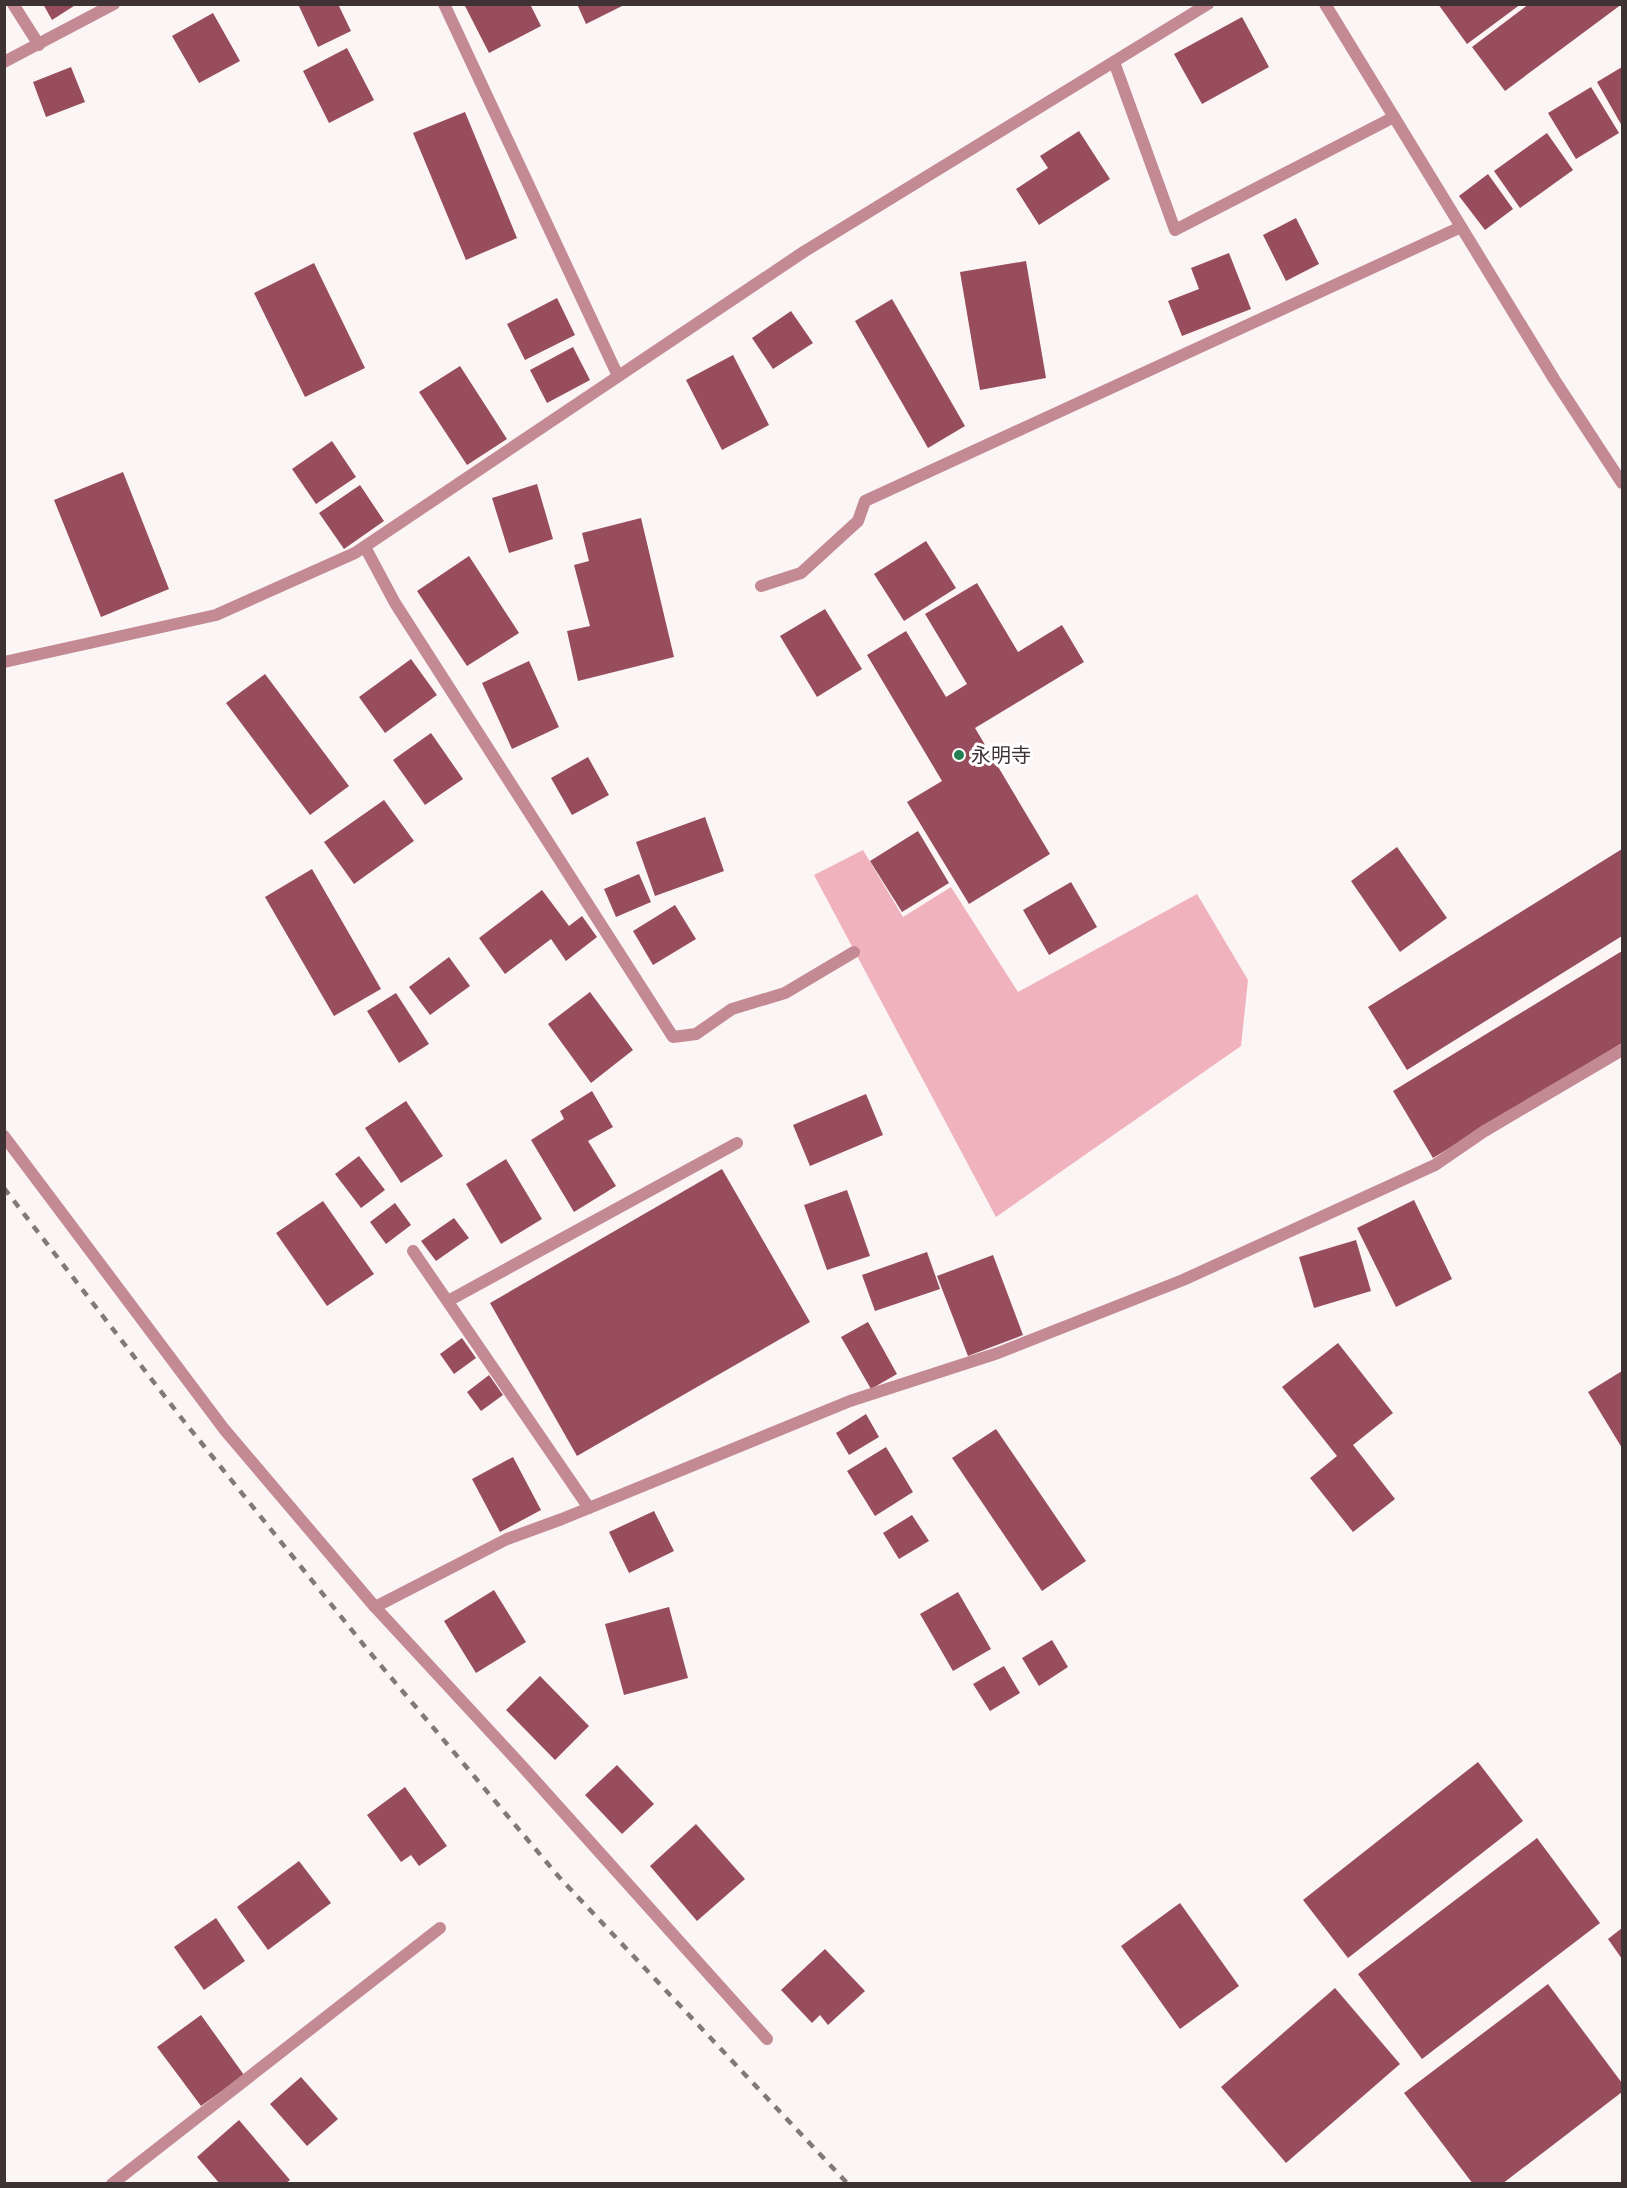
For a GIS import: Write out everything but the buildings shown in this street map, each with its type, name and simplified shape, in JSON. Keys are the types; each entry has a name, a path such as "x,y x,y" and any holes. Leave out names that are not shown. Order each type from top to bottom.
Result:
{"street":[{"path":"13,4 39,45"},
{"path":"4,62 114,4"},
{"path":"444,4 618,376"},
{"path":"4,662 216,615 365,547 805,251 1208,4"},
{"path":"1325,4 1554,379 1623,483"},
{"path":"1114,62 1175,230 1394,117"},
{"path":"761,586 801,573 858,521 865,501 1461,227"},
{"path":"365,547 395,603 673,1037 696,1034 732,1010 785,993 854,952"},
{"path":"375,1607 507,1539 589,1508 850,1401 998,1353 1183,1280 1435,1165 1483,1132 1623,1050"},
{"path":"4,1136 224,1429 375,1607 522,1766 767,2039"},
{"path":"448,1301 737,1143"},
{"path":"413,1251 589,1508"},
{"path":"112,2184 440,1928"}],"shaded area":[{"path":"863,850 903,917 951,887 1018,992 1197,894 1248,980 1241,1046 996,1217 814,875"}],"railway":[{"path":"4,1188 183,1420 367,1649 559,1877 848,2184"}],"place":[{"name":"永明寺","path":"959,755"}]}
